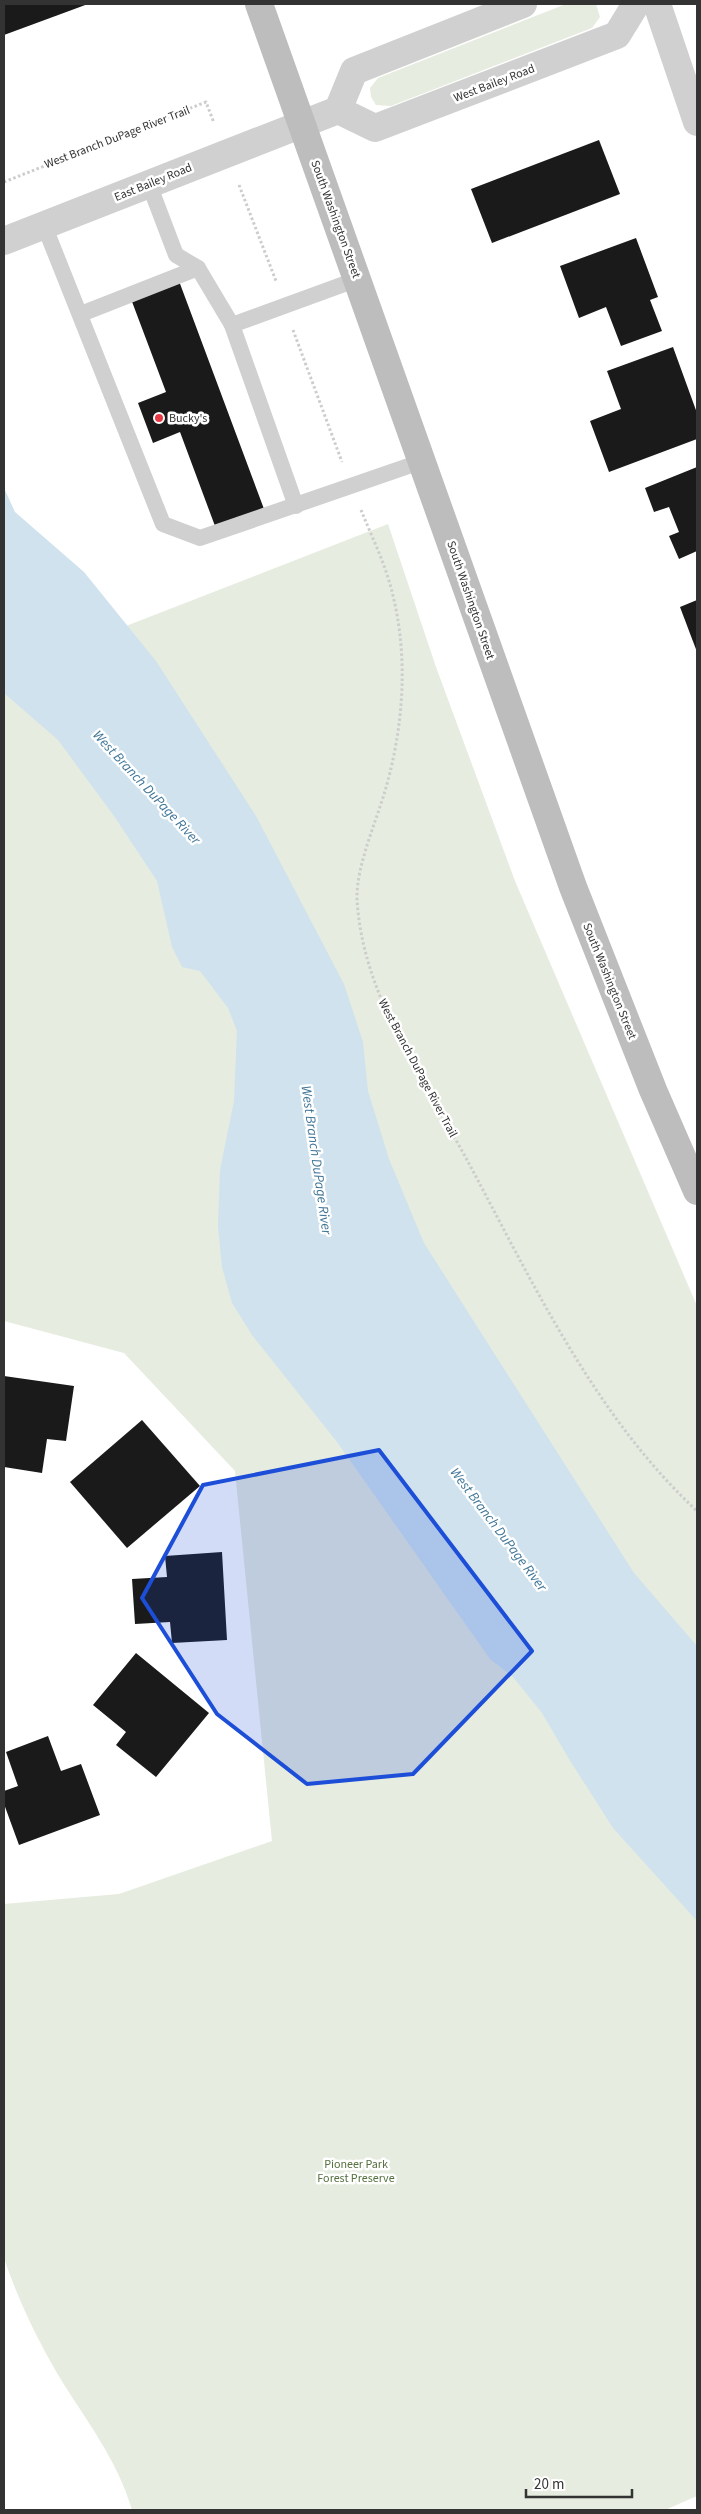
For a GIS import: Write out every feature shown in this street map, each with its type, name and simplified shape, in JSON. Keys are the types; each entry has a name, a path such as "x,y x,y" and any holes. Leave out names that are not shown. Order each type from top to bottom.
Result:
{"main road":[{"name":"South Washington Street","path":"259,4 423,460 573,887 653,1090 697,1192"}],"street":[{"path":"302,124 338,110 354,70 523,4"},
{"name":"West Bailey Road","path":"338,110 375,128 384,126 617,35 636,4"},
{"path":"657,4 697,122"},
{"name":"East Bailey Road","path":"4,241 302,124"}],"lane":[{"path":"149,184 176,255 198,268 232,325 296,506"},
{"path":"44,226 81,314 163,524 200,538 423,460"},
{"path":"81,314 198,268"},
{"path":"232,325 358,279"}],"path":[{"name":"West Branch DuPage River Trail","path":"4,182 206,102 215,126"},
{"path":"239,186 274,274"},
{"path":"293,329 338,453"},
{"name":"West Branch DuPage River Trail","path":"360,507 391,586 402,638 402,687 397,740 385,791 366,846 357,896 365,956 386,1011 550,1314 624,1428 659,1473 697,1511"}],"highlighted area":[{"path":"379,1450 532,1651 413,1774 307,1784 217,1714 142,1598 203,1485"}],"green space":[{"path":"566,4 596,4 600,17 592,28 391,106 376,105 371,97 370,88 378,78"},
{"name":"Pioneer Park Forest Preserve","path":"388,524 436,667 515,881 697,1306 697,2496 665,2510 132,2510 126,2491 109,2456 57,2373 34,2331 4,2258 4,1904 119,1894 272,1841 235,1471 124,1353 4,1321 4,635 11,642 126,626"}],"water":[{"name":"West Branch DuPage River","path":"4,488 15,512 84,572 156,661 256,816 344,984 363,1042 368,1091 389,1159 424,1243 634,1573 697,1646 697,1921 613,1828 542,1713 513,1677 490,1659 337,1442 252,1335 232,1303 222,1267 218,1227 220,1170 234,1101 237,1031 228,1008 200,971 182,967 172,947 157,881 114,816 58,740 4,693"}],"building":[{"path":"4,4 88,4 4,35"},
{"path":"599,140 620,194 492,243 471,189"},
{"path":"636,238 658,297 650,300 662,331 621,346 606,307 579,318 560,266"},
{"path":"179,281 264,509 215,526 180,432 153,443 138,403 166,392 131,299"},
{"path":"673,347 697,413 697,439 609,472 590,421 621,409 607,371"},
{"path":"697,467 697,551 679,559 669,536 679,532 669,507 654,512 645,488"},
{"path":"697,600 697,652 680,607"},
{"path":"4,1376 74,1386 66,1441 47,1439 42,1473 4,1467"},
{"path":"142,1420 200,1486 127,1548 70,1482"},
{"path":"222,1552 227,1640 172,1643 170,1622 135,1624 132,1579 167,1577 165,1556"},
{"path":"136,1653 209,1713 156,1777 116,1745 126,1732 93,1705"},
{"path":"48,1736 61,1771 81,1764 100,1815 19,1845 4,1804 4,1791 18,1786 6,1752"}],"place":[{"name":"Bucky's","path":"159,418"}]}
